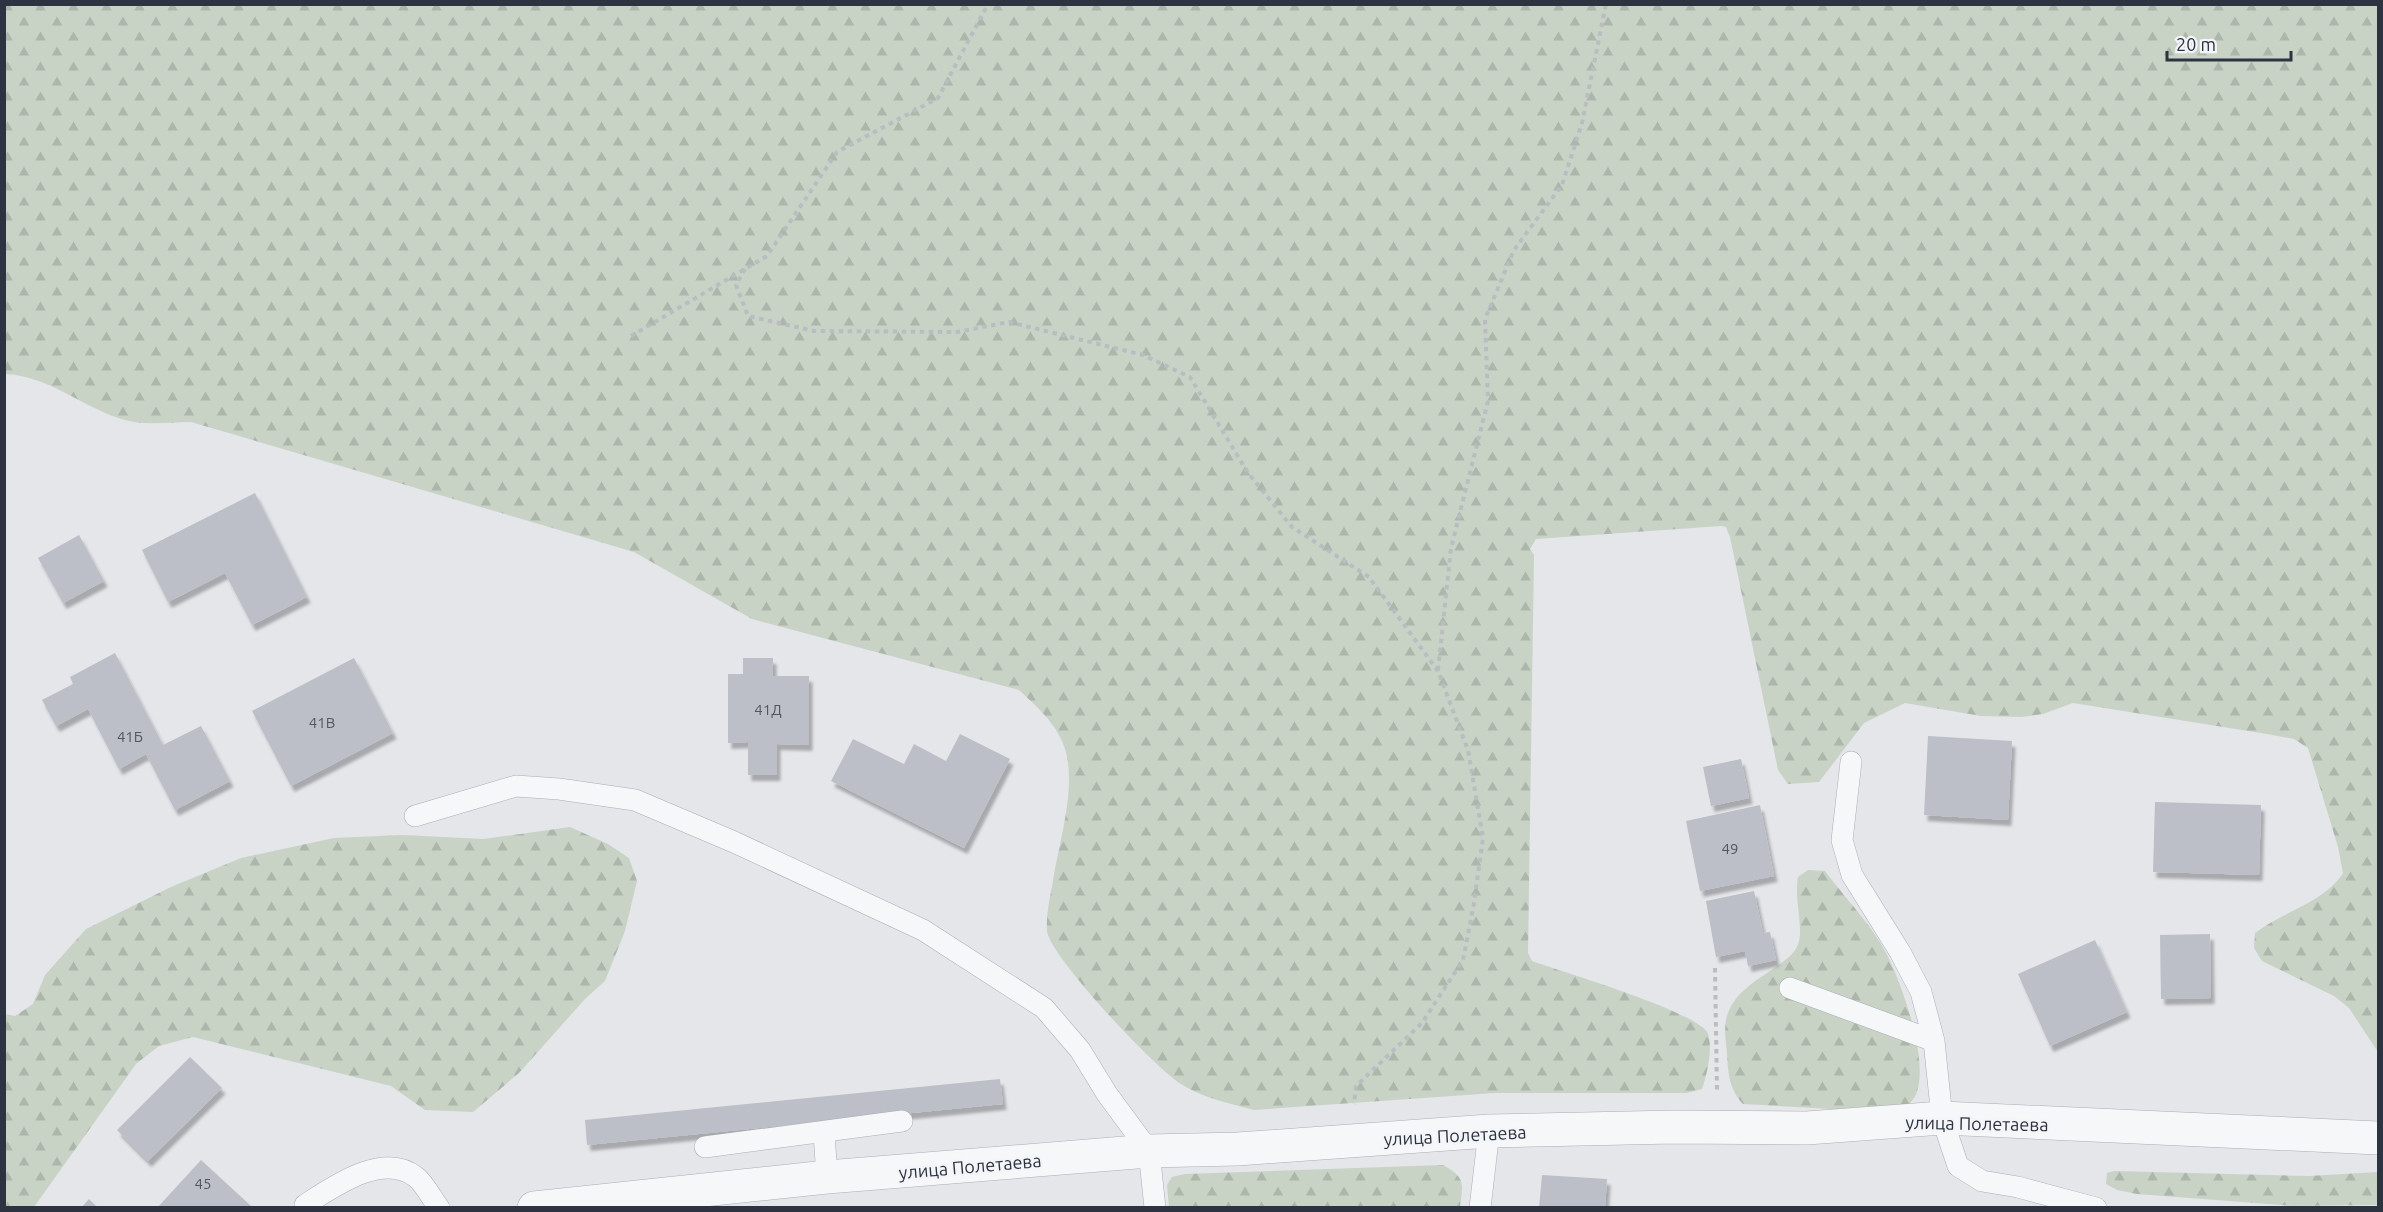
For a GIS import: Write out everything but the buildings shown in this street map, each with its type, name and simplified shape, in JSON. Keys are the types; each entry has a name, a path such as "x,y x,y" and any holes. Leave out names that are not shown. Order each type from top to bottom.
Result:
{"street":[{"name":"улица Полетаева","path":"534,1208 827,1178 1149,1151 1351,1141 1489,1131 1674,1127 1806,1128 1942,1118 2379,1138"}],"lane":[{"path":"1851,762 1842,840 1852,875 1900,952 1921,992 1934,1041 1942,1118 1958,1166 1982,1181 2018,1187 2096,1208"},
{"path":"415,816 516,786 559,789 635,800 734,842 923,930 1044,1008 1080,1050 1107,1094 1149,1151 1155,1208"},
{"path":"1790,988 1934,1041"},
{"path":"705,1147 902,1121"},
{"path":"1480,1208 1489,1131"},
{"path":"824,1133 827,1178"},
{"path":"305,1205 339,1183 364,1172 390,1168 416,1177 439,1208"}],"path":[{"path":"631,336 767,256 837,152 938,98 988,4"},
{"path":"1438,671 1451,548 1488,401 1485,319 1514,250 1562,185 1582,123 1606,4"},
{"path":"745,269 736,285 748,316 814,331 957,332 1009,322 1143,355 1190,377 1248,473 1292,528 1369,577 1438,671 1468,750 1483,838 1474,903 1463,960 1422,1023 1356,1086 1351,1141"},
{"path":"1715,968 1717,1095"}],"green space":[{"path":"5,4 2378,5 2378,1052 2349,1008 2334,996 2262,961 2254,948 2255,933 2325,892 2343,873 2338,847 2308,748 2294,739 2073,703 2043,714 2022,717 1981,716 1905,703 1864,723 1819,782 1788,784 1778,770 1730,537 1726,527 1721,526 1536,539 1530,549 1534,555 1528,953 1532,961 1657,1004 1700,1025 1708,1034 1710,1047 1702,1089 1687,1093 1495,1093 1254,1110 1198,1093 1168,1074 1128,1036 1066,964 1047,931 1050,900 1066,813 1068,761 1056,730 1045,715 1019,690 752,619 634,552 191,422 149,423 119,418 56,388 23,376 5,374"},
{"path":"570,827 608,844 629,858 637,881 625,931 605,981 585,999 519,1073 473,1112 425,1110 391,1086 193,1037 159,1046 136,1064 34,1207 5,1207 5,1014 15,1016 33,1004 45,975 86,929 171,887 241,858 334,838 402,835 484,839"},
{"path":"1808,870 1825,871 1857,911 1880,943 1900,985 1914,1029 1920,1073 1917,1091 1910,1103 1902,1108 1884,1112 1743,1104 1732,1087 1728,1067 1726,1020 1731,1006 1740,994 1787,959 1795,950 1800,934 1798,877"},
{"path":"1443,1165 1456,1174 1461,1182 1460,1207 1169,1207 1167,1185 1172,1177 1185,1174"},
{"path":"2114,1171 2309,1176 2378,1172 2378,1205 2293,1206 2137,1194 2117,1190 2106,1184 2107,1173"}]}
